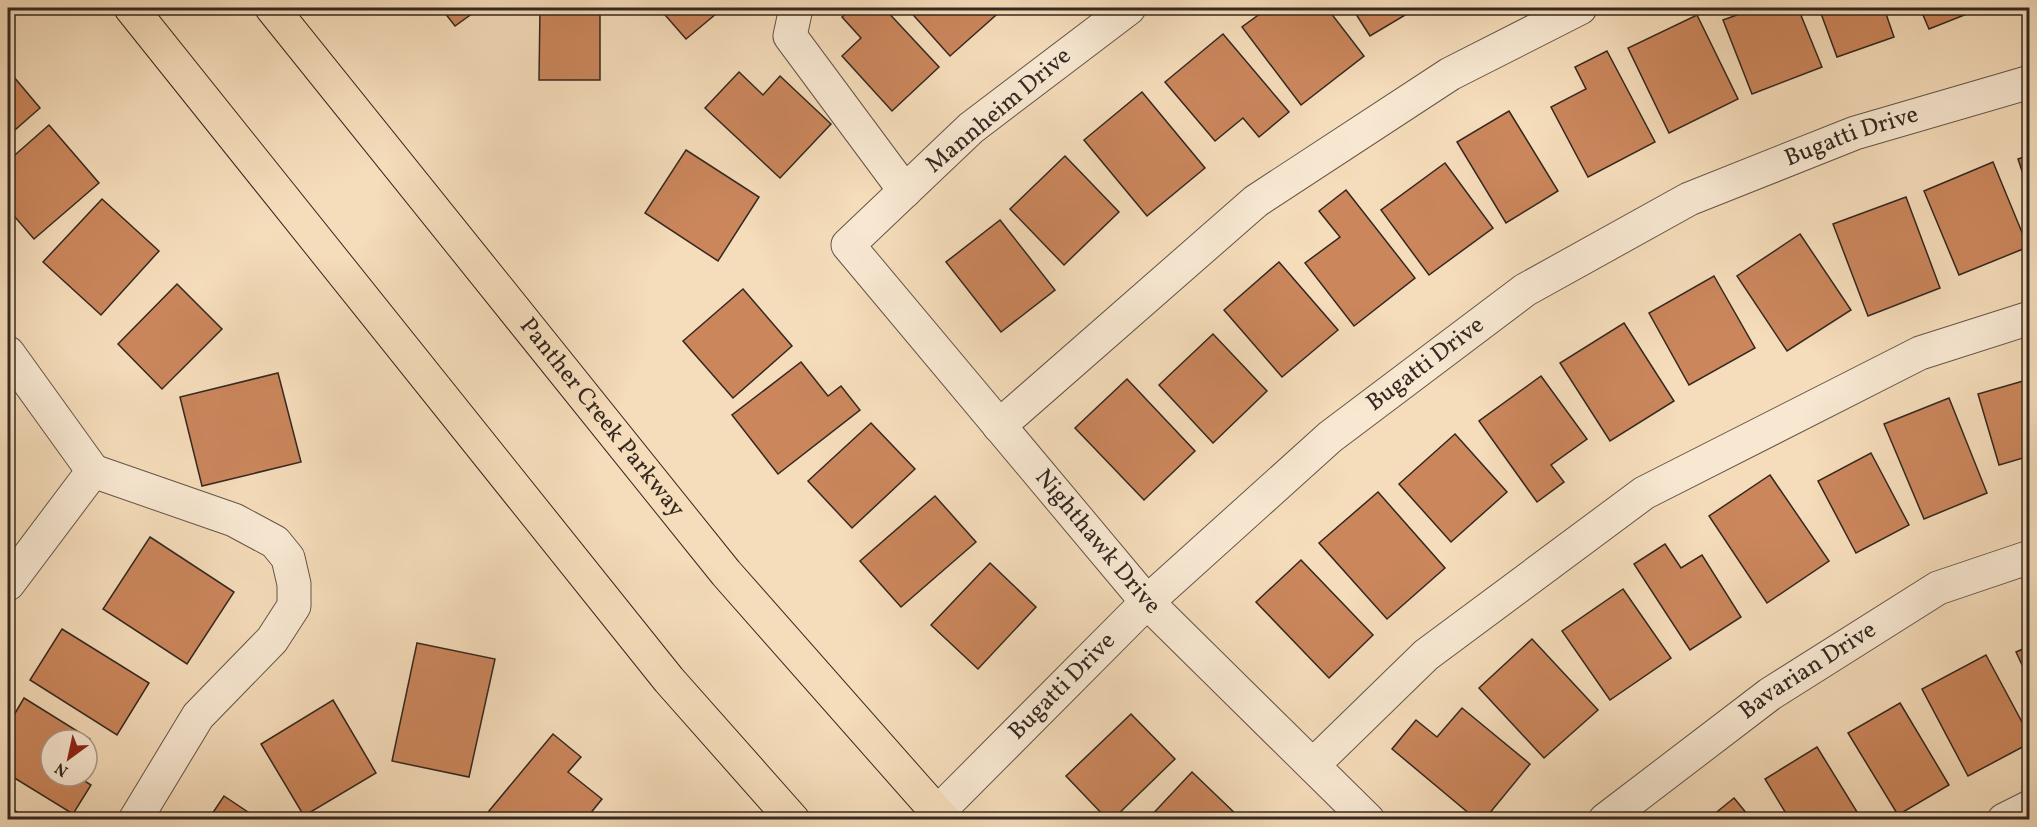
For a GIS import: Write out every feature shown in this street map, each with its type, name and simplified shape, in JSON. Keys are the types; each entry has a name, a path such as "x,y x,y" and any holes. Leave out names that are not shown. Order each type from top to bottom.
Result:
{"main road":[{"path":"131,8 669,680 793,819"},
{"name":"Panther Creek Parkway","path":"273,8 726,573 937,817"}],"street":[{"path":"796,8 790,36 905,191"},
{"name":"Mannheim Drive","path":"848,245 971,128 1129,8"},
{"path":"999,426 1256,201 1450,74 1580,8"},
{"name":"Bugatti Drive","path":"937,817 1147,602 1330,437 1525,290 1689,200 1855,132 2030,82"},
{"name":"Nighthawk Drive","path":"848,245 1147,602 1368,819"},
{"path":"1313,765 1426,655 1644,493 1920,353 2030,318"},
{"path":"8,353 93,471 234,520 275,542 288,558 294,584 294,606 272,640 198,716 135,819"},
{"path":"8,584 93,471"},
{"name":"Bavarian Drive","path":"1605,819 1770,693 1938,588 2030,557"},
{"path":"2004,819 2030,807"}],"building":[{"path":"441,8 480,8 455,26"},
{"path":"540,8 600,8 600,80 539,80"},
{"path":"659,8 723,8 686,39"},
{"path":"852,8 884,8 939,67 892,111 842,56 861,38 842,17"},
{"path":"907,8 1004,8 950,56"},
{"path":"1268,8 1327,8 1364,56 1301,105 1242,27"},
{"path":"1352,8 1417,8 1370,36"},
{"path":"1756,8 1798,8 1822,67 1752,94 1723,20"},
{"path":"1819,8 1884,8 1894,37 1837,57"},
{"path":"1920,8 1982,8 1929,29"},
{"path":"1697,15 1738,99 1669,133 1628,48"},
{"path":"1223,34 1289,112 1259,137 1243,118 1215,141 1165,82"},
{"path":"1607,51 1655,142 1588,177 1551,107 1586,89 1575,67"},
{"path":"8,70 40,108 8,136"},
{"path":"739,72 763,95 780,76 831,124 780,178 705,108"},
{"path":"1142,92 1205,168 1147,216 1084,140"},
{"path":"1509,111 1558,191 1506,223 1457,142"},
{"path":"49,125 99,183 34,239 8,209 8,161"},
{"path":"686,150 759,197 718,261 645,213"},
{"path":"2030,155 2030,195 2018,159"},
{"path":"1065,156 1119,212 1064,265 1010,209"},
{"path":"1993,162 2028,247 1959,275 1924,191"},
{"path":"1445,163 1493,228 1429,275 1381,210"},
{"path":"1346,190 1415,278 1354,326 1305,263 1340,237 1319,211"},
{"path":"1906,197 1940,288 1868,316 1833,224"},
{"path":"102,199 159,251 101,315 43,262"},
{"path":"1000,220 1055,290 1001,332 946,262"},
{"path":"1800,234 1851,310 1787,351 1737,276"},
{"path":"1279,262 1338,330 1282,377 1224,310"},
{"path":"1714,276 1755,348 1689,385 1649,313"},
{"path":"177,284 222,329 162,389 118,344"},
{"path":"743,289 792,346 733,398 683,341"},
{"path":"1624,323 1674,401 1610,441 1560,363"},
{"path":"1213,334 1267,391 1213,443 1159,385"},
{"path":"801,362 828,396 841,386 860,410 778,474 732,415"},
{"path":"278,373 301,462 202,486 180,397"},
{"path":"1541,376 1587,439 1551,465 1564,482 1537,502 1479,421"},
{"path":"1127,379 1195,451 1144,500 1075,428"},
{"path":"2030,379 2030,456 1999,465 1978,394"},
{"path":"1949,398 1987,493 1924,519 1884,424"},
{"path":"871,423 915,469 852,528 808,481"},
{"path":"1455,434 1507,492 1451,542 1399,484"},
{"path":"1871,453 1909,525 1856,553 1818,481"},
{"path":"1770,475 1829,561 1767,603 1709,516"},
{"path":"1378,492 1445,568 1387,619 1319,543"},
{"path":"935,496 976,542 901,607 860,561"},
{"path":"150,537 234,592 187,664 103,609"},
{"path":"1665,544 1681,568 1702,555 1741,617 1690,650 1634,564"},
{"path":"1301,560 1373,635 1329,678 1256,602"},
{"path":"990,563 1036,607 978,669 931,625"},
{"path":"1623,589 1671,658 1610,700 1562,631"},
{"path":"62,629 149,683 117,735 30,680"},
{"path":"1532,639 1598,710 1544,758 1479,688"},
{"path":"417,643 495,659 469,777 392,761"},
{"path":"2030,646 2030,682 2016,652"},
{"path":"1986,655 2030,737 2030,743 1968,776 1922,689"},
{"path":"24,698 72,728 39,728 39,788 89,788 73,814 8,774 8,725"},
{"path":"333,700 376,773 304,816 261,744"},
{"path":"1900,703 1949,785 1898,815 1848,733"},
{"path":"1462,708 1530,764 1484,820 1477,820 1392,749 1416,720 1437,737"},
{"path":"1131,714 1175,759 1112,820 1108,820 1066,776"},
{"path":"553,734 581,757 568,772 602,799 585,820 499,820 489,811"},
{"path":"1817,747 1862,820 1790,820 1765,779"},
{"path":"1192,772 1242,820 1147,820"},
{"path":"224,796 260,820 208,820"},
{"path":"1734,798 1752,820 1707,820"},
{"path":"8,806 29,820 8,820"}]}
